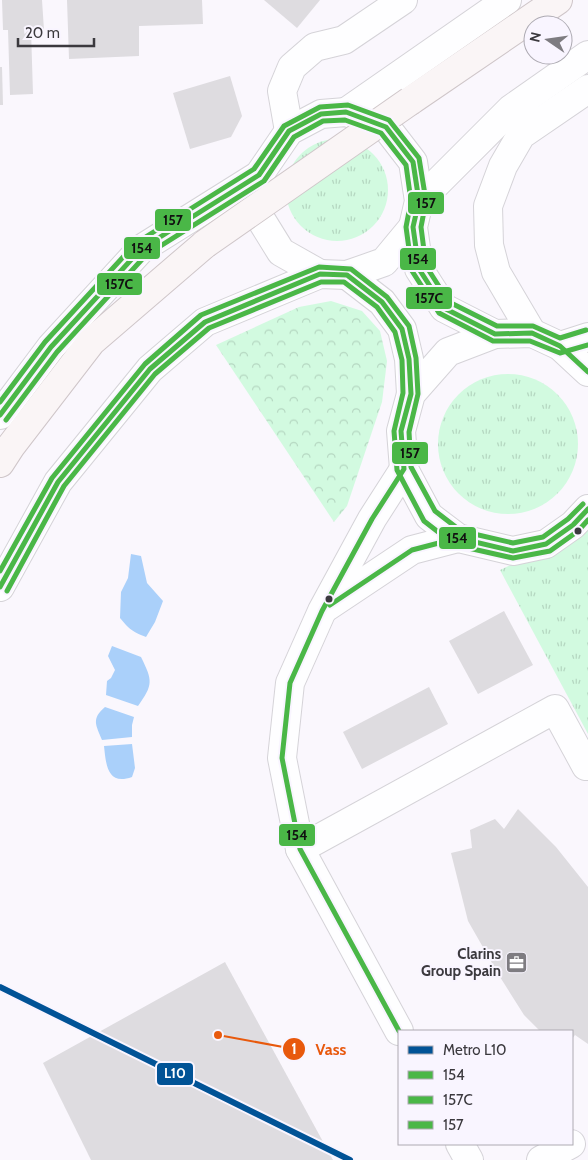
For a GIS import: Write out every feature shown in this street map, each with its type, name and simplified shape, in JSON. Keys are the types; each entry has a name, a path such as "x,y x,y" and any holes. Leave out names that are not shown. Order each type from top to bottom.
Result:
{"main road":[{"path":"0,463 91,342 205,244 558,0"}],"street":[{"path":"289,131 282,91 292,67 316,47 344,40 403,0"},
{"path":"346,112 507,0"},
{"path":"0,587 58,482 150,369 205,322 333,275 384,262 416,214 511,109 588,55"},
{"path":"532,333 496,272 489,245 488,206 504,166 521,135 581,99"},
{"path":"0,415 51,347 141,249 259,175 289,131 321,114 346,112 386,127 413,162 419,269 444,308 495,334"},
{"path":"259,175 260,218 281,252 333,275 382,302 402,329 409,359 411,394 401,431 404,469 429,516 458,538 512,551 546,544 573,525 588,509"},
{"path":"411,394 448,352 495,334 532,333 560,346 588,372"},
{"path":"560,346 588,336"},
{"path":"398,1030 300,849 282,758 290,684 322,611 372,519 404,469"},
{"path":"322,611 412,550 458,538"},
{"path":"300,849 555,709 586,766"},
{"path":"573,1143 588,1135"},
{"path":"461,1145 469,1160"},
{"path":"541,1160 569,1145"}],"green space":[{"path":"337,139 356,143 373,154 384,171 388,190 384,209 373,226 356,237 337,241 318,237 301,226 290,209 286,190 290,171 301,154 318,143"},
{"path":"331,301 362,311 380,331 387,361 382,402 347,506 334,522 216,345 299,307"},
{"path":"508,374 535,380 547,386 557,395 566,405 572,417 578,444 572,471 566,483 557,493 547,502 535,508 508,514 481,508 469,502 459,493 450,483 444,471 438,444 444,417 450,405 459,395 469,386 481,380"},
{"path":"588,528 588,734 500,570"}],"water":[{"path":"131,554 141,556 147,583 163,601 155,622 146,637 130,629 120,618 121,592 128,578"},
{"path":"112,646 141,657 145,665 150,683 138,706 106,695 107,681 115,670 108,656"},
{"path":"105,707 134,717 132,737 102,740 96,719"},
{"path":"132,744 135,768 132,777 124,779 113,776 107,766 104,746"}],"building":[{"path":"2,0 42,0 44,30 31,30 33,94 10,95 8,30 3,30"},
{"path":"67,0 202,0 203,24 139,26 139,56 69,59"},
{"path":"264,0 320,0 297,28"},
{"path":"0,67 2,67 3,105 0,105"},
{"path":"230,76 242,116 231,137 190,149 173,93"},
{"path":"504,611 533,665 478,694 449,641"},
{"path":"429,687 448,724 362,769 343,732"},
{"path":"518,809 556,847 588,887 588,1044 575,1035 573,1038 573,1030 539,1030 524,1015 468,921 451,853 472,848 470,830 495,819 504,829"},
{"path":"225,962 333,1160 91,1160 43,1063"}],"metro line":[{"name":"L10","path":"0,987 350,1160"}],"transit line":[{"name":"157","path":"0,402 45,342 136,243 254,169 284,126 320,107 348,105 389,120 419,158 426,201 421,227 426,266 449,302 497,326 533,326 560,338 586,330"},
{"name":"154","path":"0,415 51,347 141,249 259,175 289,131 321,114 346,112 386,127 413,162 419,201 413,227 419,269 444,308 495,334 532,333 560,346 588,372"},
{"name":"157C","path":"6,420 57,352 146,255 264,181 294,137 323,121 345,120 381,133 406,165 411,201 406,227 412,271 439,313 493,341 530,341 560,353 588,345"},
{"name":"157","path":"0,571 52,478 145,364 201,315 319,267 351,269 387,297 409,326 416,358 418,394 409,432 411,467 435,511 461,531 513,543 543,537 568,519 583,504"},
{"name":"154","path":"0,587 58,482 150,369 205,322 320,274 347,275 382,302 402,329 409,359 411,394 401,431 404,469 372,519 322,611 290,683 282,758 300,849 398,1030"},
{"name":"157C","path":"7,591 64,486 155,374 209,328 321,282 344,282 377,307 395,332 402,360 403,393 394,431 397,470 424,521 455,545 513,558 550,551 578,531 588,520"},
{"name":"154","path":"330,605 412,550 458,538 513,551 546,544 573,525 588,509"}],"place":[{"name":"Clarins Group Spain","path":"517,963"},
{"name":"Vass","path":"218,1035"}]}
